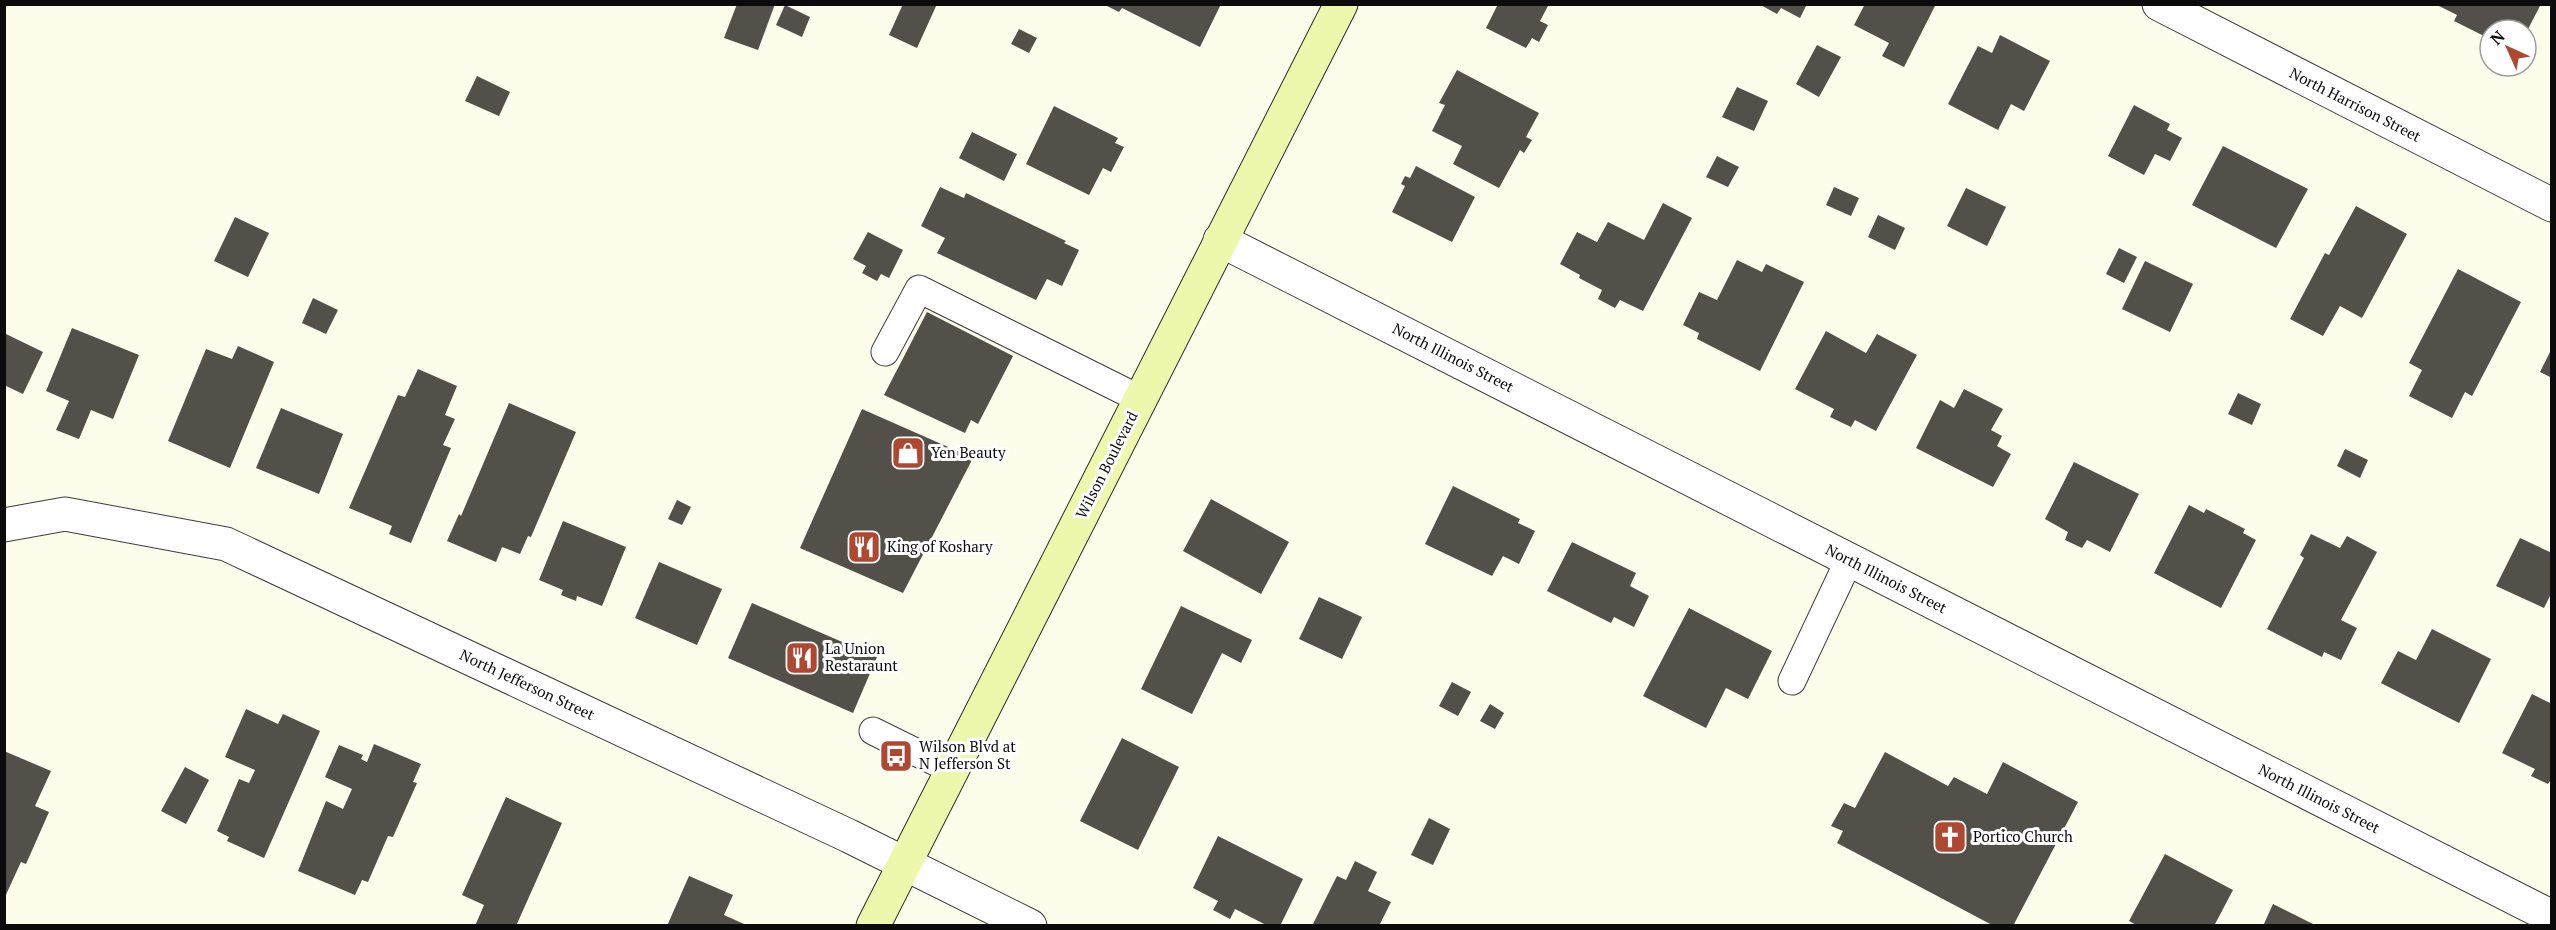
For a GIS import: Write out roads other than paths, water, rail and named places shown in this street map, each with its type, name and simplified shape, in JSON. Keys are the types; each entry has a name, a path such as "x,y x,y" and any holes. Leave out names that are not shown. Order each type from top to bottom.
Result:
{"main road":[{"name":"Wilson Boulevard","path":"873,926 1341,4"}],"street":[{"name":"North Harrison Street","path":"2158,4 2552,204"},
{"name":"North Illinois Street","path":"1220,240 2552,917"},
{"name":"North Jefferson Street","path":"4,525 65,514 226,544 905,863 1030,926"}],"lane":[{"path":"885,352 919,289 1140,399"},
{"path":"1792,681 1849,560"},
{"path":"873,731 952,770"}],"place":[{"name":"Yen Beauty","path":"908,453"},
{"name":"King of Koshary","path":"864,547"},
{"name":"La Union Restaraunt","path":"802,658"},
{"name":"Wilson Blvd at N Jefferson St","path":"896,756"},
{"name":"Portico Church","path":"1950,837"}]}
